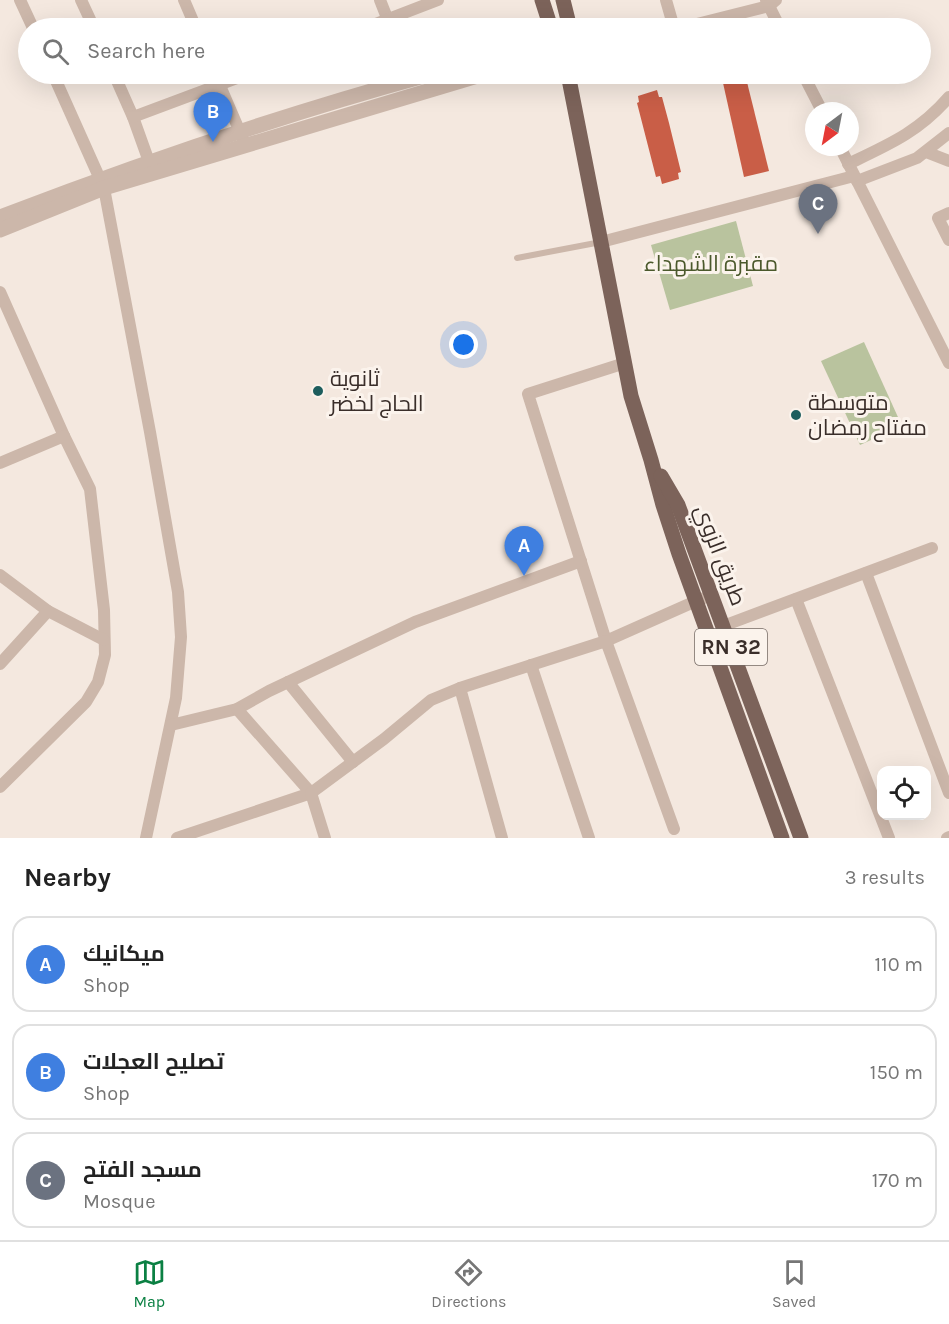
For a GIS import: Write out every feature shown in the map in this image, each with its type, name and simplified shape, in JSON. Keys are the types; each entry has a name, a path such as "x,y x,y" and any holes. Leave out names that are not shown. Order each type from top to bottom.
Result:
{"main road":[{"path":"542,0 548,18"},
{"path":"563,0 567,18"},
{"name":"طريق الزوي","path":"570,84 631,396 663,505 782,838"},
{"name":"طريق الزوي","path":"651,460 678,505 801,838"}],"street":[{"path":"20,0 28,18"},
{"path":"81,0 89,18"},
{"path":"184,0 192,18"},
{"path":"380,0 387,18"},
{"path":"401,18 438,0"},
{"path":"666,0 671,18"},
{"path":"715,18 770,2 776,18"},
{"path":"57,84 102,184 178,592 181,637 176,699 146,838"},
{"path":"118,84 151,167"},
{"path":"133,117 206,84"},
{"path":"219,84 243,138"},
{"path":"0,217 406,84"},
{"path":"808,84 817,102"},
{"path":"853,174 933,116 949,98"},
{"path":"601,242 917,158 949,133"},
{"path":"926,152 949,161"},
{"path":"844,156 949,363"},
{"path":"0,230 102,184"},
{"path":"949,213 938,218 949,240"},
{"path":"0,292 90,489 104,610 105,655 98,682 86,702 0,787"},
{"path":"625,363 528,394 606,641 674,829"},
{"path":"0,463 64,436"},
{"path":"723,626 932,548"},
{"path":"171,725 237,709 288,682 415,622 581,561"},
{"path":"866,573 949,793"},
{"path":"0,575 48,611 104,639"},
{"path":"177,838 311,793 431,700 460,688 606,641 712,596"},
{"path":"796,599 889,838"},
{"path":"0,664 48,611"},
{"path":"531,665 589,838"},
{"path":"288,682 353,762"},
{"path":"460,688 502,838"},
{"path":"237,709 311,793 326,838"}],"lane":[{"path":"517,258 601,242"}],"green space":[{"name":"مقبرة الشهداء","path":"736,221 753,286 670,310 651,245"},
{"path":"864,342 902,426 860,445 821,361"}],"building":[{"path":"723,84 747,84 769,171 744,177"},
{"path":"657,90 659,97 662,97 681,172 678,173 679,179 662,184 660,176 656,177 637,103 639,102 638,96"}],"place":[{"name":"تصليح العجلات","path":"213,142"},
{"name":"مسجد الفتح","path":"818,234"},
{"name":"ثانوية الحاج لخضر","path":"318,391"},
{"name":"متوسطة مفتاح رمضان","path":"796,415"},
{"name":"ميكانيك","path":"524,576"}]}
